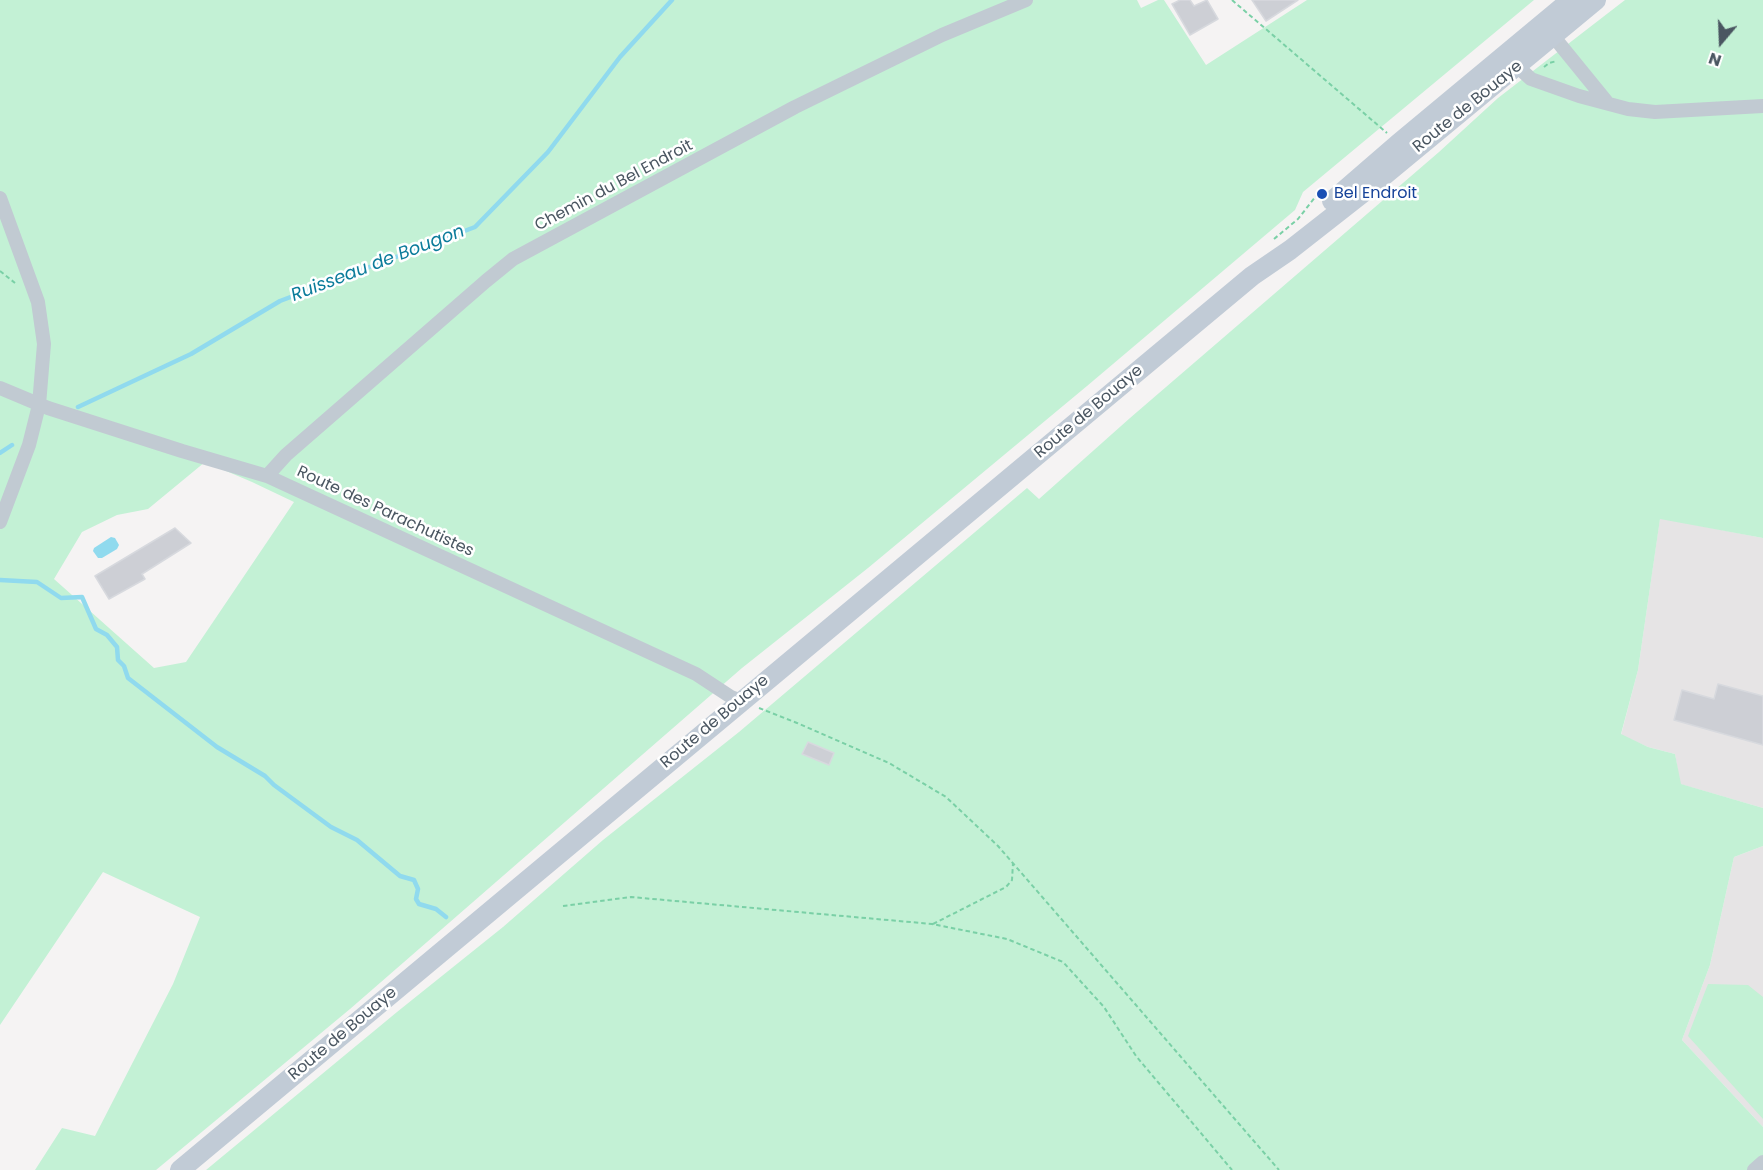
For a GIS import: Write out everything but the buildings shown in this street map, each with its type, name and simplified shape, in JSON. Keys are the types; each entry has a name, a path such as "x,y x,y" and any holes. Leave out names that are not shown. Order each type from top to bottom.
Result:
{"main road":[{"name":"Route de Bouaye","path":"1252,276 1290,250 1364,192 1458,113 1518,67 1544,30 1571,0"},
{"name":"Route de Bouaye","path":"180,1170 748,704 1252,276 1288,239 1399,143 1544,30 1596,0"}],"street":[{"name":"Chemin du Bel Endroit","path":"267,476 286,455 513,260 795,107 942,36 1026,0"},
{"path":"1544,30 1606,101"},
{"path":"1518,67 1531,79 1579,96 1606,101 1628,109 1655,112 1763,105"},
{"path":"0,198 38,302 44,344 39,405 29,445 0,522"},
{"name":"Route des Parachutistes","path":"0,388 39,405 267,476 696,674 731,697 748,704"},
{"path":"1754,1170 1763,1162"}],"path":[{"path":"1232,0 1399,143"},
{"path":"748,704 889,763 946,797 1013,863 1279,1170"},
{"path":"932,924 1006,887 1012,880 1013,863"},
{"path":"564,906 631,897 932,924 1007,939 1063,962 1104,1007 1136,1056 1232,1170"}],"shaded area":[{"path":"1660,518 1763,538 1763,808 1680,784 1675,754 1648,747 1621,735 1638,670"},
{"path":"1763,846 1763,1127 1682,1040 1710,965 1734,857"}],"green space":[{"path":"0,0 1137,0 1141,8 1158,0 1164,0 1206,65 1307,0 1534,0 1303,192 1295,210 868,568 742,668 350,1009 156,1170 35,1170 62,1128 95,1136 173,984 200,917 103,872 0,1025","holes":["205,462 294,502 186,662 154,668 54,579 82,532 117,515 148,509"]},
{"path":"1625,0 1763,0 1763,538 1660,519 1638,670 1621,734 1648,747 1675,754 1681,784 1763,808 1763,846 1734,857 1710,965 1682,1040 1763,1127 1763,1170 206,1170 503,927 603,840 739,732 1027,488 1039,499 1439,152 1498,98"},
{"path":"1708,984 1748,985 1763,997 1763,1119 1688,1036"}],"water":[{"path":"111,537 115,538 119,545 117,549 98,558 93,551 94,548"}],"waterway":[{"name":"Ruisseau de Bougon","path":"78,407 191,354 280,301 475,227 548,152 620,57 672,0"},
{"name":"Ruisseau de Bougon","path":"0,453 12,445"},
{"path":"0,580 37,582 61,598 82,597 96,629 107,635 117,647 118,660 124,666 128,678 217,747 265,776 331,827 357,840 400,876 414,880 418,889 416,899 419,904 436,909 446,917"}],"place":[{"name":"Bel Endroit","path":"1322,194"}]}
